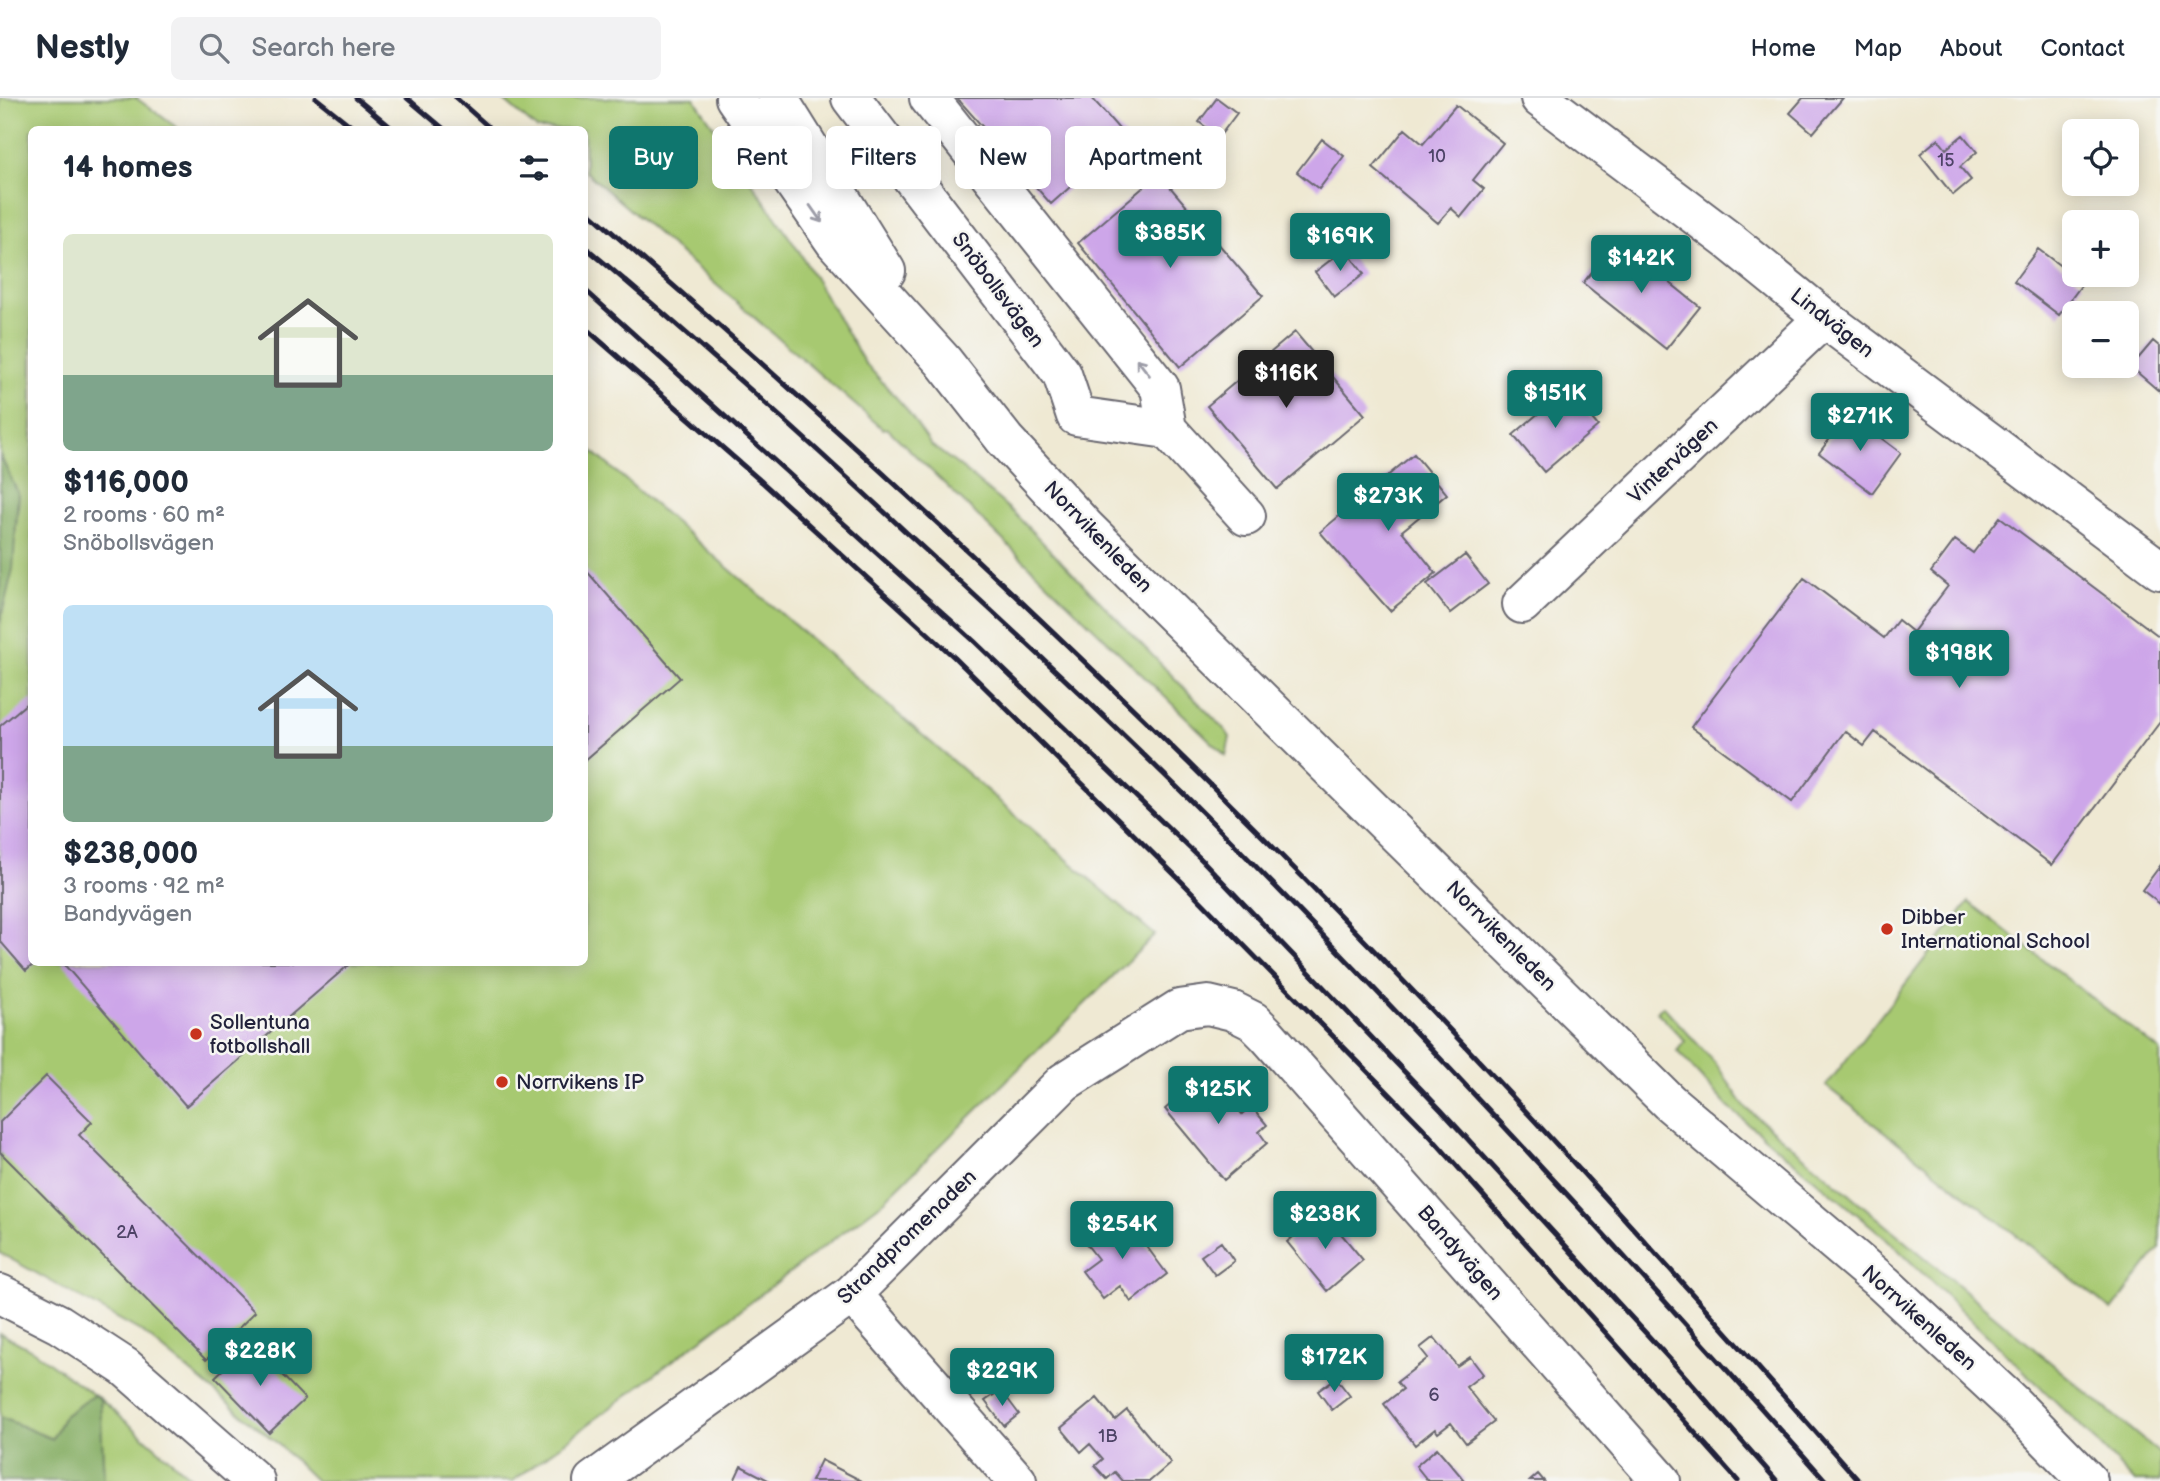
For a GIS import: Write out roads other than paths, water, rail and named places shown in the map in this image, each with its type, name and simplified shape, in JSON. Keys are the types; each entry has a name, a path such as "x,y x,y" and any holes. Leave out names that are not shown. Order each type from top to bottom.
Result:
{"street":[{"name":"Norrvikenleden","path":"736,98 835,242 943,361 1005,440 1086,528 1669,1102 1884,1284 2012,1404 2088,1481"},
{"name":"Norrvikenleden","path":"778,98 943,361"},
{"name":"Snöbollsvägen","path":"852,98 1062,374 1076,416 1167,429"},
{"path":"929,98 1160,388 1167,429 1246,516"},
{"name":"Lindvägen","path":"1540,98 1728,240 1824,318 2160,570"},
{"name":"Vintervägen","path":"1522,604 1824,318"},
{"name":"Bandyvägen","path":"1179,1009 1208,1005 1233,1011 1253,1021 1661,1481"},
{"name":"Strandpromenaden","path":"593,1481 852,1294 1064,1082 1179,1009"},
{"path":"0,1294 59,1324 125,1367 256,1481"},
{"path":"852,1294 1017,1481"}],"railway":[{"path":"316,98 351,126"},
{"path":"356,98 389,126"},
{"path":"407,98 440,126"},
{"path":"456,98 488,126"},
{"path":"588,212 920,506 1083,660 1243,817 1479,1061 1859,1481"},
{"path":"588,249 707,351 828,460 1187,797 1530,1154 1826,1481"},
{"path":"588,293 974,641 1203,861 1441,1110 1676,1366 1777,1481"},
{"path":"588,330 762,482 955,658 1182,882 1422,1127 1738,1481"}],"place":[{"name":"Dibber International School","path":"1887,929"},
{"name":"Sollentuna fotbollshall","path":"196,1034"},
{"name":"Norrvikens IP","path":"502,1082"}]}
